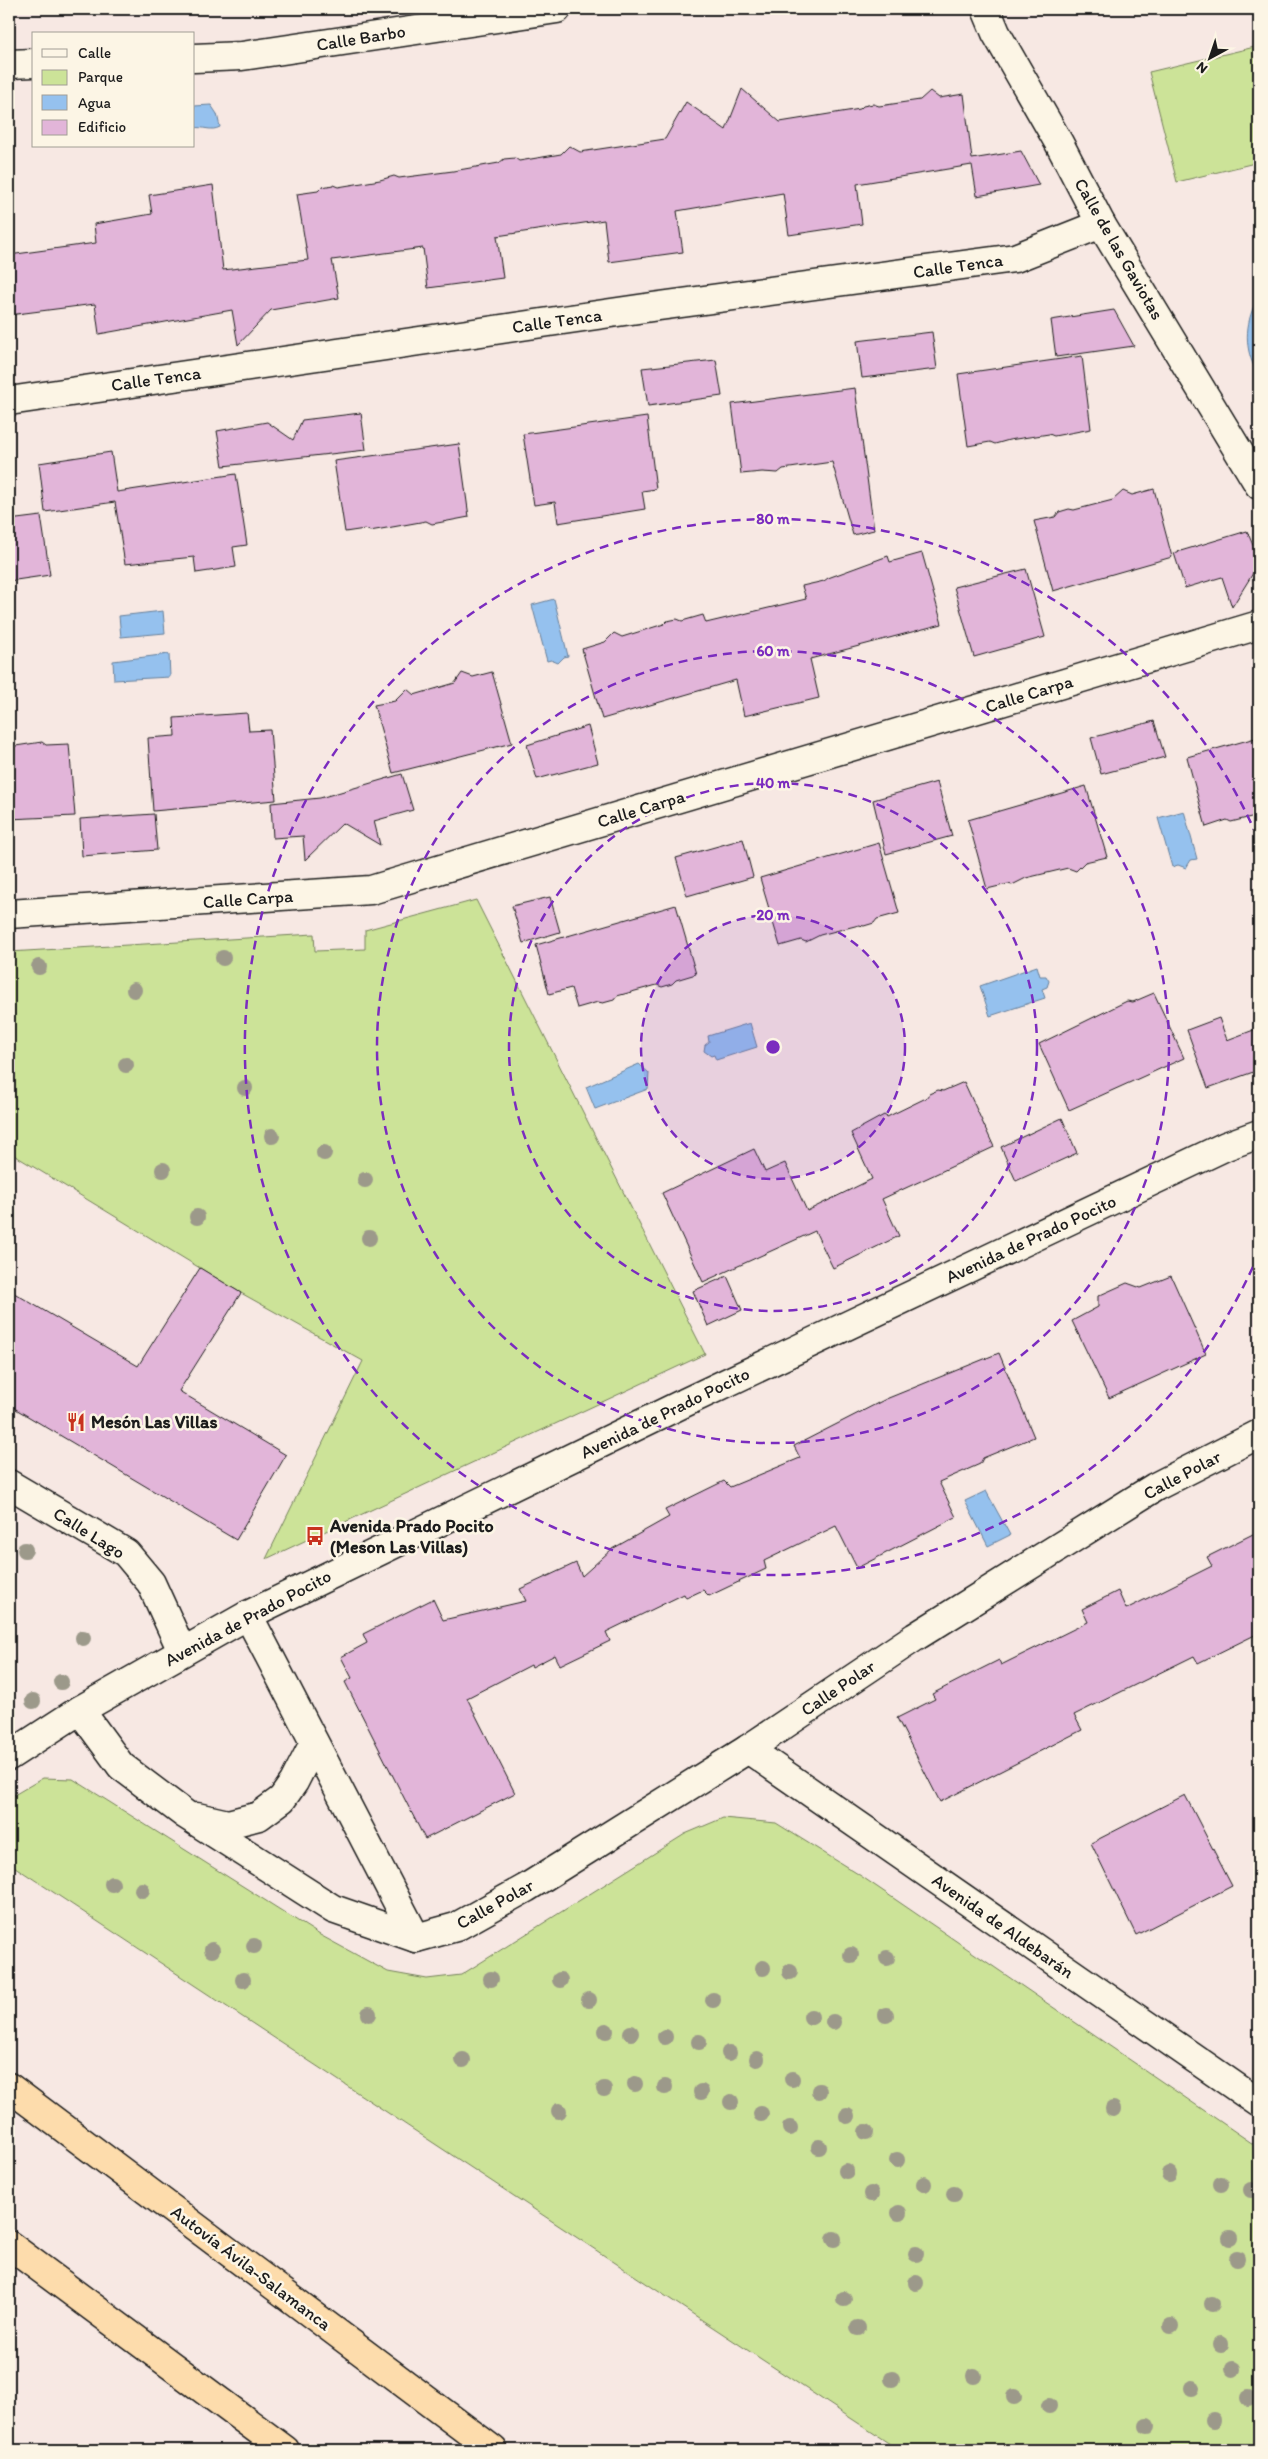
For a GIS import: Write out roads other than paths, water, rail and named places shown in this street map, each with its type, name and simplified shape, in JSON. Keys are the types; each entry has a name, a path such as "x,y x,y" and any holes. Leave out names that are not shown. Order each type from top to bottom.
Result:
{"highway":[{"name":"Autovía Ávila-Salamanca","path":"9,2087 493,2450"},
{"path":"9,2244 285,2450"}],"street":[{"name":"Calle Barbo","path":"195,58 242,56 557,9"},
{"name":"Calle de las Gaviotas","path":"986,9 996,32 1059,143 1101,224 1259,485"},
{"path":"9,64 32,63"},
{"name":"Calle Tenca","path":"9,401 652,307 1015,258 1101,224"},
{"name":"Calle Carpa","path":"9,914 371,890 1259,626"},
{"name":"Avenida de Prado Pocito","path":"9,1756 80,1710 248,1615 693,1399 1226,1146 1259,1134"},
{"name":"Calle Polar","path":"416,1938 456,1926 526,1888 748,1749 915,1637 1155,1487 1259,1434"},
{"name":"Calle Lago","path":"9,1484 126,1553 151,1583 182,1651"},
{"path":"248,1615 416,1938"},
{"path":"80,1710 121,1766 186,1814 332,1909 416,1938"},
{"path":"186,1814 228,1824 259,1816 282,1799 294,1782 314,1743"},
{"name":"Avenida de Aldebarán","path":"748,1749 1259,2103"}],"water":[{"path":"211,105 217,114 220,127 213,129 195,128 195,106"},
{"path":"1259,304 1259,375 1251,359 1247,332 1254,306"},
{"path":"554,599 568,656 558,663 551,660 547,661 532,605"},
{"path":"163,611 165,633 121,637 119,616"},
{"path":"169,654 170,677 114,680 113,661"},
{"path":"1184,811 1197,859 1191,860 1186,868 1178,865 1172,867 1158,818"},
{"path":"1037,966 1040,976 1046,976 1049,981 1047,987 1042,989 1045,998 990,1016 980,986"},
{"path":"750,1023 757,1047 716,1060 714,1055 711,1056 704,1051 705,1045 709,1042 708,1036"},
{"path":"639,1064 649,1073 648,1089 595,1109 586,1087"},
{"path":"986,1491 1010,1535 988,1546 965,1501"}],"place":[{"name":"Mesón Las Villas","path":"76,1422"},
{"name":"Avenida Prado Pocito (Meson Las Villas)","path":"315,1536"}]}
